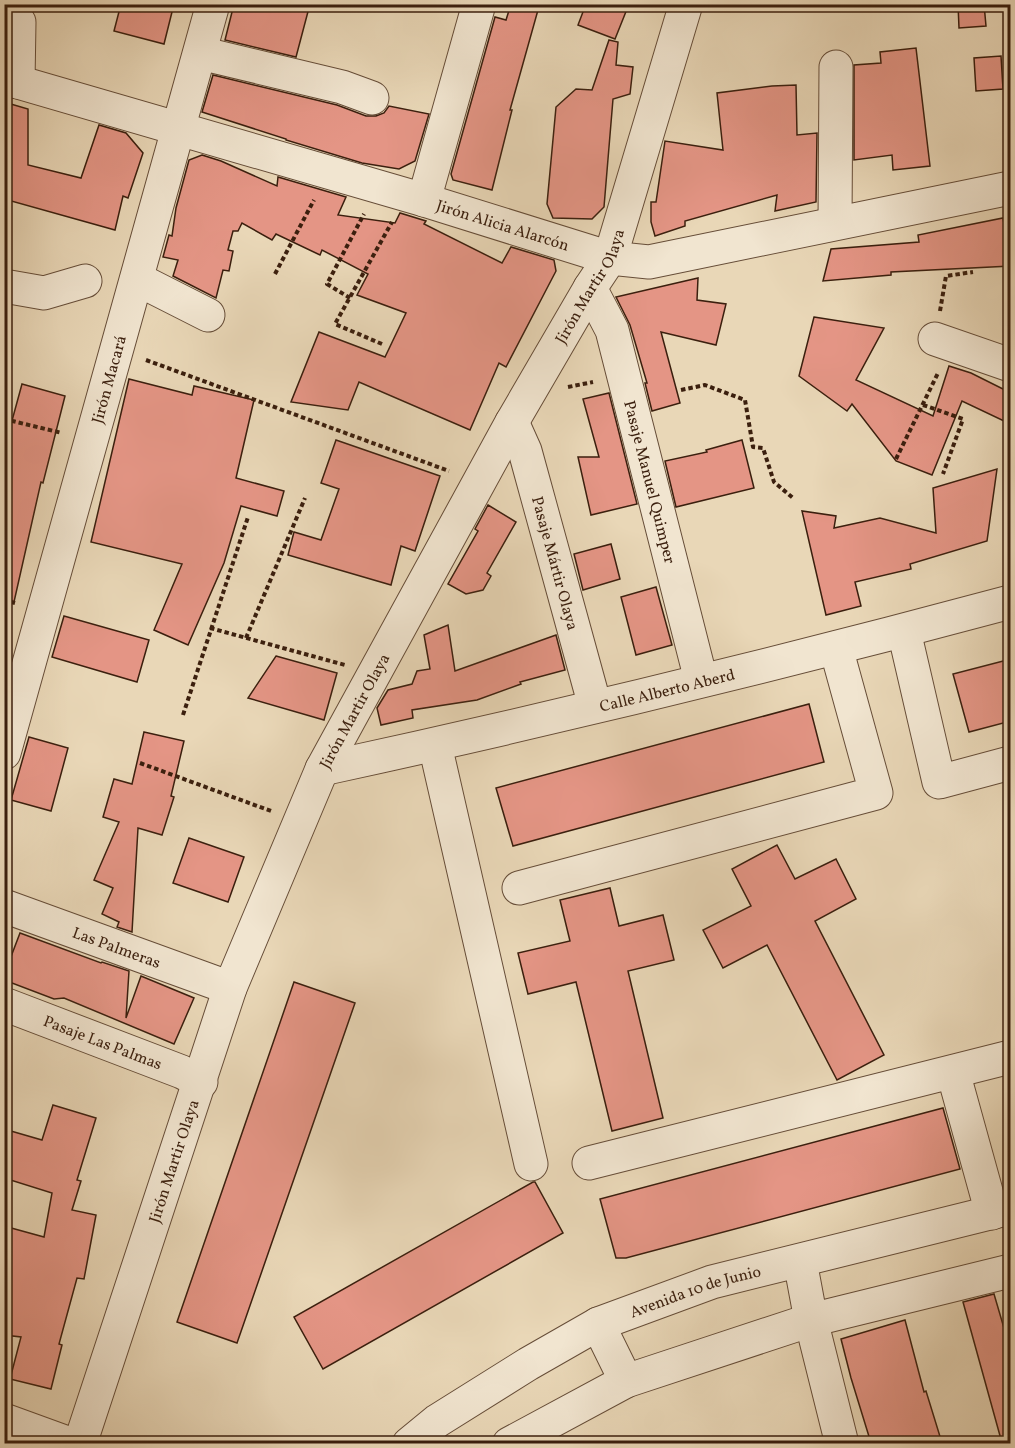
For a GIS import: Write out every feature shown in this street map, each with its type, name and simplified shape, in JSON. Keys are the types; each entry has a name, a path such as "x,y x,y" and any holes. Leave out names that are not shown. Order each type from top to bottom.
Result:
{"street":[{"name":"Jirón Macará","path":"4,753 213,4"},
{"path":"403,194 479,4"},
{"name":"Jirón Martir Olaya","path":"80,1443 201,1082 230,988 322,769 520,408 610,258 686,4"},
{"path":"11,80 14,22"},
{"path":"200,53 342,87 372,98"},
{"path":"835,223 836,67"},
{"name":"Jirón Alicia Alarcón","path":"11,80 403,194 610,258 649,261 1011,188"},
{"path":"137,279 208,315"},
{"path":"4,286 44,293 84,281"},
{"name":"Pasaje Manuel Quimper","path":"590,288 612,330 701,680"},
{"path":"944,342 1011,365"},
{"name":"Pasaje Mártir Olaya","path":"520,408 525,451 595,706"},
{"name":"Calle Alberto Aberd","path":"322,769 435,745 836,648 1011,602"},
{"path":"904,631 939,782 1011,764"},
{"path":"519,888 876,793 836,648"},
{"path":"435,745 531,1164"},
{"name":"Las Palmeras","path":"4,906 230,988"},
{"name":"Pasaje Las Palmas","path":"4,1004 182,1072 201,1082"},
{"path":"589,1163 952,1071 1009,1066"},
{"path":"952,1071 1001,1210"},
{"name":"Avenida 10 de Junio","path":"409,1443 437,1421 528,1364 598,1324 712,1282 1001,1210"},
{"path":"800,1261 811,1320 842,1443"},
{"path":"509,1443 626,1381 811,1320 1011,1271"},
{"path":"598,1324 626,1381"},
{"path":"4,1420 70,1443"}],"path":[{"path":"275,274 329,173"},
{"path":"350,298 327,284 403,194"},
{"path":"382,344 335,324 403,194"},
{"path":"896,459 923,405 944,342 946,276 973,272"},
{"path":"117,350 479,483"},
{"path":"520,408 623,376"},
{"path":"681,390 705,385 745,400 753,447 763,448 774,482 793,498"},
{"path":"923,405 963,418 943,474"},
{"path":"4,419 92,440"},
{"path":"246,638 305,498"},
{"path":"183,715 248,517"},
{"path":"210,628 375,674"},
{"path":"140,762 300,822"}],"building":[{"path":"121,4 160,4 173,8 164,44 114,31"},
{"path":"234,4 310,4 296,57 225,40"},
{"path":"511,4 521,4 538,10 510,110 512,110 492,190 453,180 451,174 495,17 506,20"},
{"path":"586,4 629,4 615,39 578,25"},
{"path":"958,4 984,4 986,26 959,28"},
{"path":"609,40 618,42 616,65 633,67 630,94 613,99 604,207 592,219 553,218 547,204 556,107 576,89 592,90"},
{"path":"916,48 930,166 893,170 892,155 854,160 854,65 881,63 880,52"},
{"path":"1001,56 1003,89 976,91 974,58"},
{"path":"213,75 337,105 366,116 384,113 389,106 429,114 415,161 399,169 362,163 202,112"},
{"path":"796,85 797,135 817,133 816,202 775,211 777,195 685,221 685,226 655,236 651,222 651,202 656,202 665,141 723,150 717,93"},
{"path":"4,102 28,109 28,165 81,178 99,125 126,133 143,153 128,198 123,196 115,230 4,199"},
{"path":"202,155 277,186 278,177 346,197 338,215 395,223 400,213 426,221 424,224 502,263 511,247 554,260 556,271 506,367 499,363 470,430 359,382 348,410 291,402 319,332 385,357 406,313 357,295 368,274 322,250 320,255 276,234 272,240 242,223 238,231 233,231 228,250 233,251 229,271 223,270 216,298 173,276 178,260 163,257 169,235 172,236 176,208 189,160"},
{"path":"1003,218 1011,266 891,272 891,275 823,281 831,249 919,242 918,235"},
{"path":"698,278 697,300 726,304 716,345 661,332 680,403 652,411 645,383 647,383 630,325 616,297"},
{"path":"814,317 884,328 856,380 933,416 949,366 971,373 1011,393 1011,406 1004,421 962,401 932,475 896,461 852,404 847,411 799,376"},
{"path":"129,379 192,395 194,386 254,400 236,478 284,491 277,516 241,506 224,563 188,645 154,630 182,564 91,542"},
{"path":"22,384 65,396 43,483 41,482 14,602 4,601 4,426 10,428"},
{"path":"609,393 637,504 591,515 578,457 599,457 583,399"},
{"path":"336,440 440,476 415,551 401,546 391,585 288,555 294,532 321,540 339,489 321,483"},
{"path":"742,440 754,488 676,507 665,461 707,452 706,450"},
{"path":"997,469 987,541 910,564 911,569 855,582 861,606 826,615 802,511 836,516 834,528 880,518 936,533 933,488"},
{"path":"488,505 516,522 487,573 491,576 483,590 466,594 448,584 478,531 475,529"},
{"path":"611,544 620,579 583,590 574,554"},
{"path":"656,587 672,645 636,655 621,597"},
{"path":"64,616 149,640 137,682 52,657"},
{"path":"448,625 455,671 556,635 565,670 520,682 521,684 477,700 412,710 413,718 381,725 377,708 388,690 412,684 417,671 430,669 424,635"},
{"path":"276,656 337,673 324,720 248,698"},
{"path":"1011,659 1011,721 969,732 953,674"},
{"path":"809,704 824,762 513,846 496,788"},
{"path":"144,732 184,741 171,796 174,797 162,835 138,828 132,932 117,927 119,922 102,914 113,888 94,880 119,822 103,817 114,779 132,784"},
{"path":"29,737 68,748 51,811 11,800"},
{"path":"189,838 244,857 228,902 173,883"},
{"path":"777,845 795,879 836,859 856,899 815,921 884,1055 837,1080 767,945 723,968 703,930 751,906 732,869"},
{"path":"610,888 619,926 663,915 674,960 628,971 663,1118 612,1131 576,982 528,994 518,953 570,941 560,900"},
{"path":"20,933 129,971 126,1018 141,976 194,998 174,1044 64,998 54,999 4,980"},
{"path":"294,982 355,1003 237,1343 177,1322"},
{"path":"53,1105 96,1118 77,1180 81,1181 72,1210 96,1215 84,1279 77,1278 59,1344 62,1345 51,1389 10,1379 21,1337 4,1335 4,1226 44,1237 52,1193 4,1178 4,1129 42,1140"},
{"path":"943,1108 960,1169 626,1258 616,1258 600,1199"},
{"path":"533,1182 563,1233 323,1369 294,1317"},
{"path":"994,1294 1011,1352 1011,1443 1002,1443 963,1302"},
{"path":"905,1320 924,1392 926,1391 942,1443 871,1443 851,1378 841,1339"}]}
